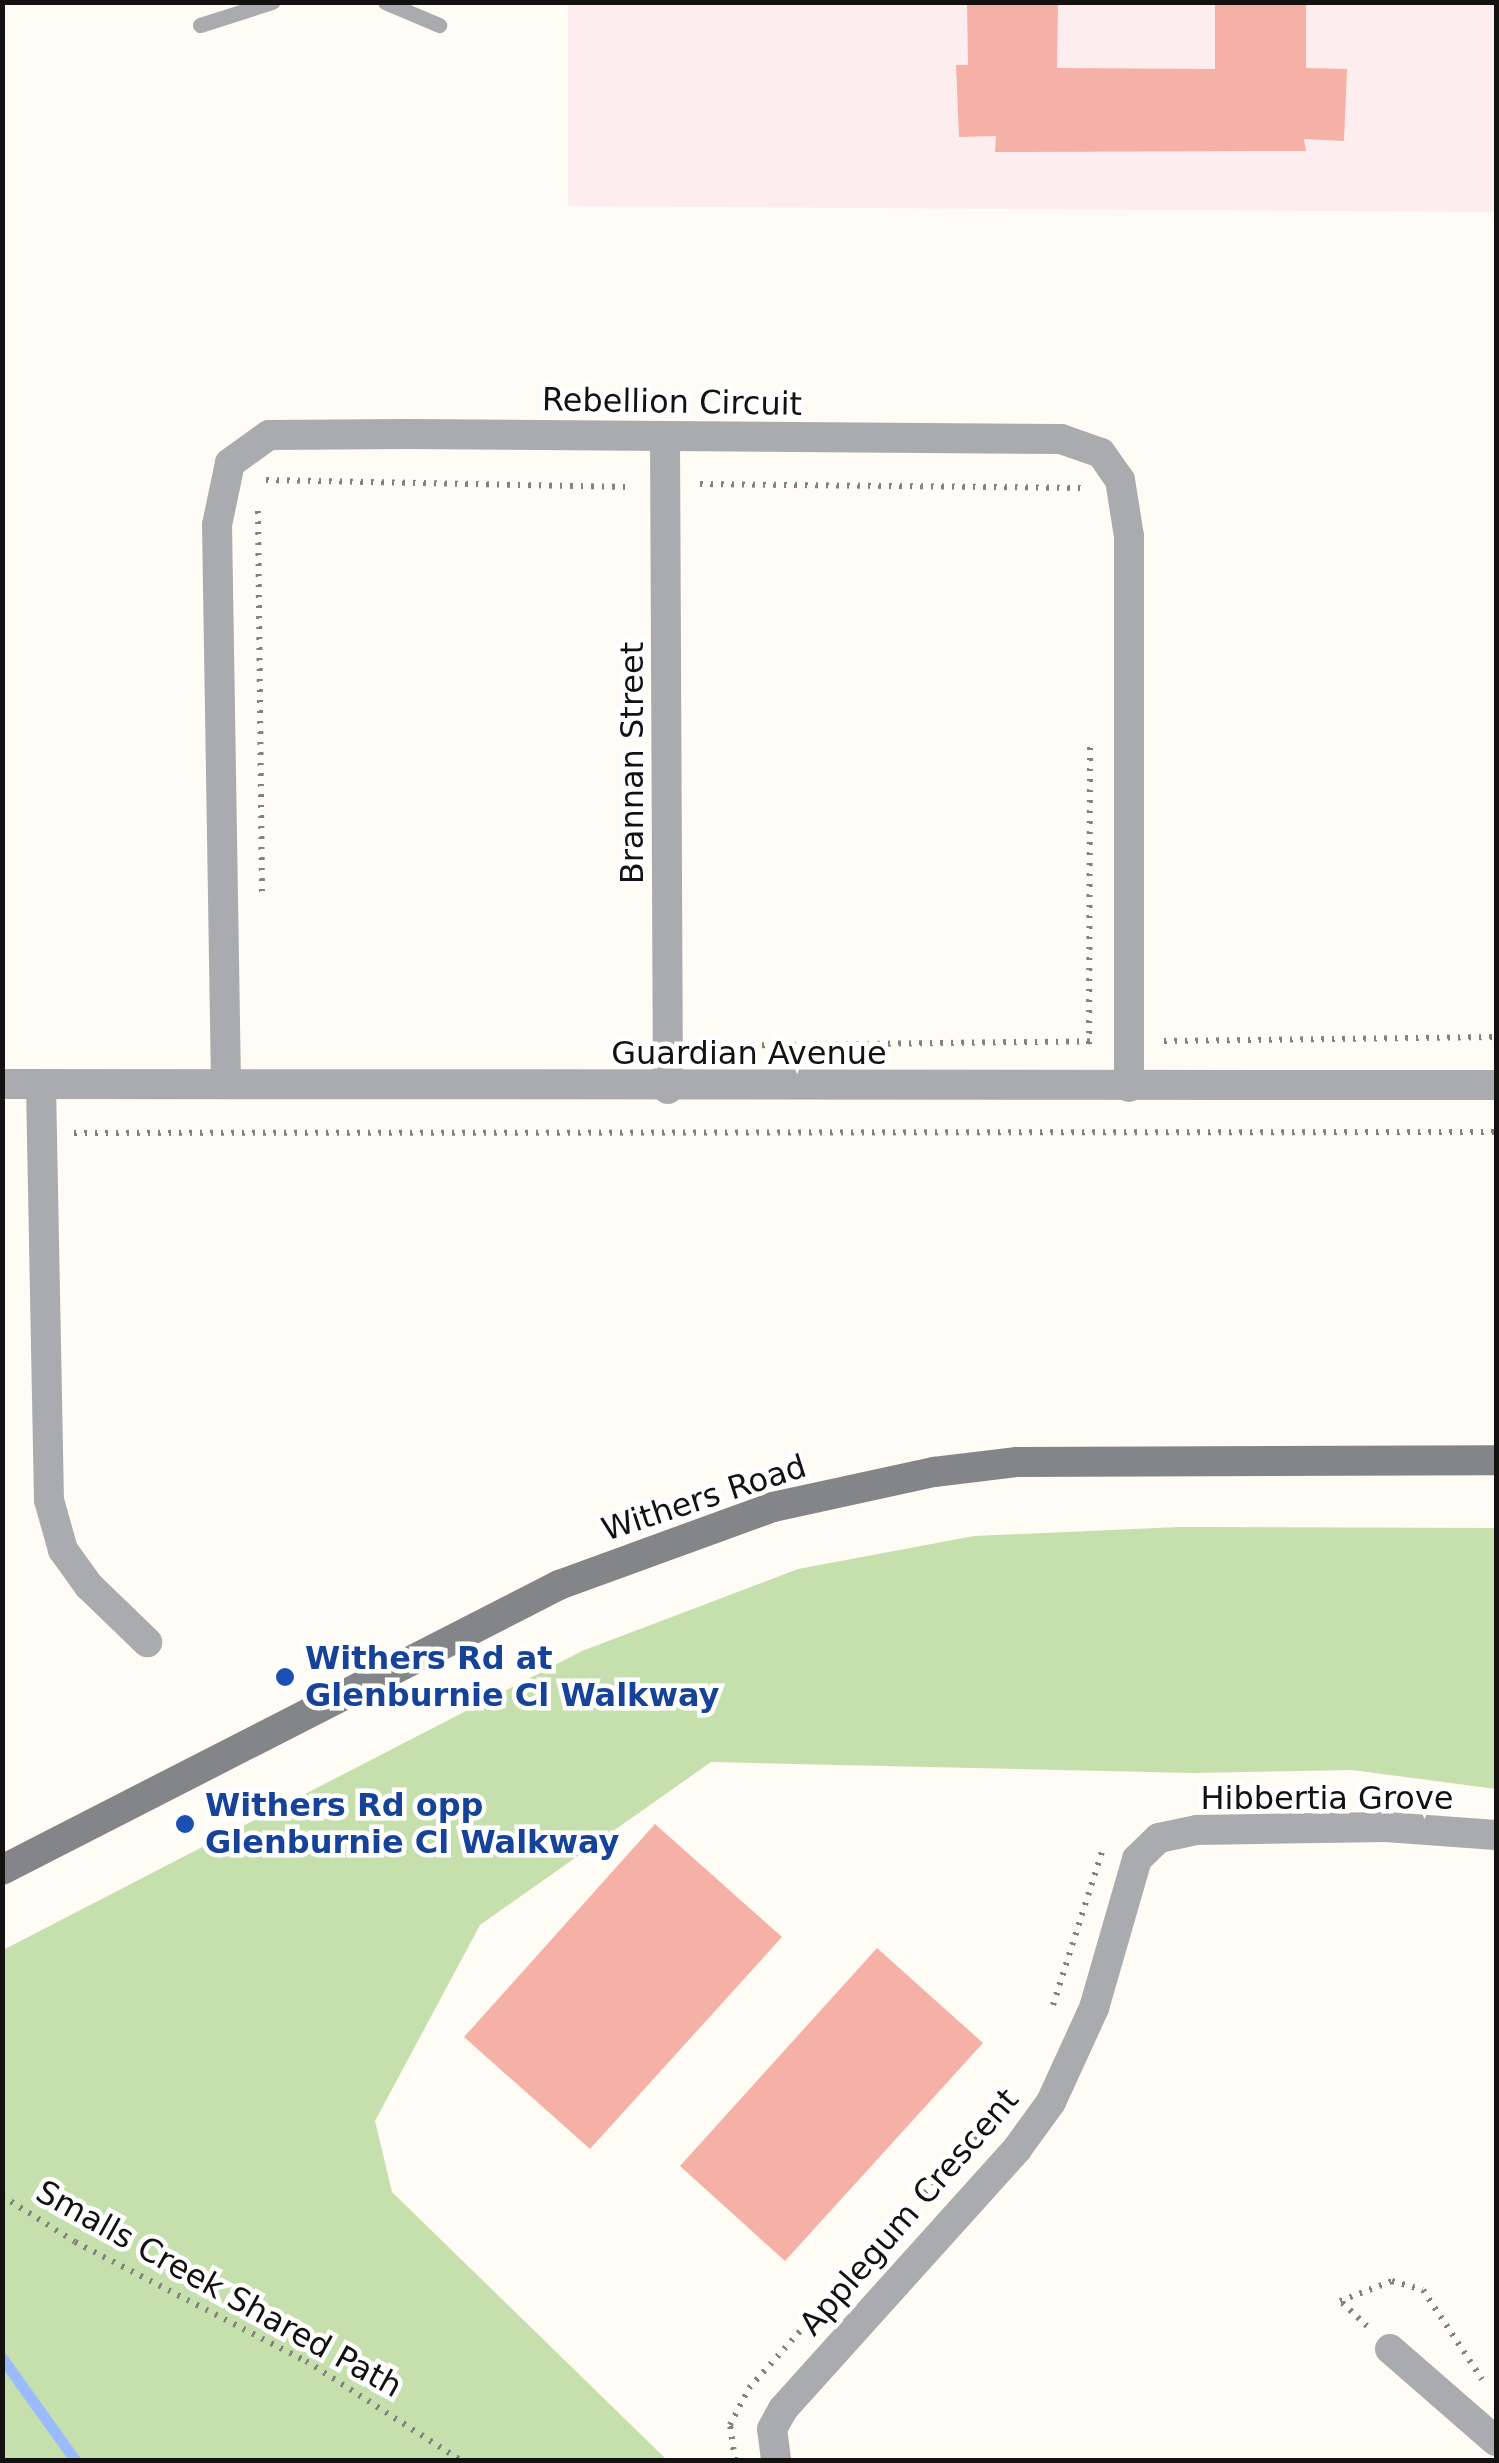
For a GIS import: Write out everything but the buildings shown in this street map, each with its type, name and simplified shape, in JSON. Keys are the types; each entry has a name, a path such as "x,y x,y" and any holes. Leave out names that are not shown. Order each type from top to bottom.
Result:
{"main road":[{"name":"Withers Road","path":"2,1870 559,1585 773,1507 934,1472 1017,1462 1496,1460"}],"street":[{"name":"Rebellion Circuit","path":"226,1084 217,525 230,463 269,435 1061,438 1101,453 1120,480 1129,536 1129,1087"},
{"name":"Brannan Street","path":"665,437 668,1089"},
{"name":"Guardian Avenue","path":"2,1084 668,1089 1496,1085"},
{"path":"41,1085 49,1500 72,1562 147,1642"},
{"name":"Hibbertia Grove","path":"1159,1838 1197,1830 1386,1827 1496,1835"},
{"name":"Applegum Crescent","path":"776,2460 772,2429 783,2409 1017,2149 1051,2102 1094,2008 1137,1858 1159,1838"},
{"path":"1390,2349 1496,2441"}],"lane":[{"path":"200,25 272,2"},
{"path":"385,2 438,25"}],"path":[{"path":"258,480 1077,484 1092,498"},
{"path":"629,483 630,499"},
{"path":"258,500 262,917"},
{"path":"1088,1132 1090,731"},
{"path":"668,1046 1496,1038"},
{"path":"41,1135 1496,1132"},
{"name":"Smalls Creek Shared Path","path":"2,2196 76,2242 306,2361 460,2460"}],"shaded area":[{"path":"568,3 1496,3 1496,212 568,206"}],"green space":[{"path":"1179,1527 1496,1528 1496,1789 1352,1770 1193,1773 711,1762 480,1925 375,2121 392,2192 667,2460 3,2460 3,1950 582,1651 798,1569 974,1536"}],"waterway":[{"path":"2,2358 75,2460"}],"place":[{"name":"Withers Rd at Glenburnie Cl Walkway","path":"285,1677"},
{"name":"Withers Rd opp Glenburnie Cl Walkway","path":"185,1824"}]}
